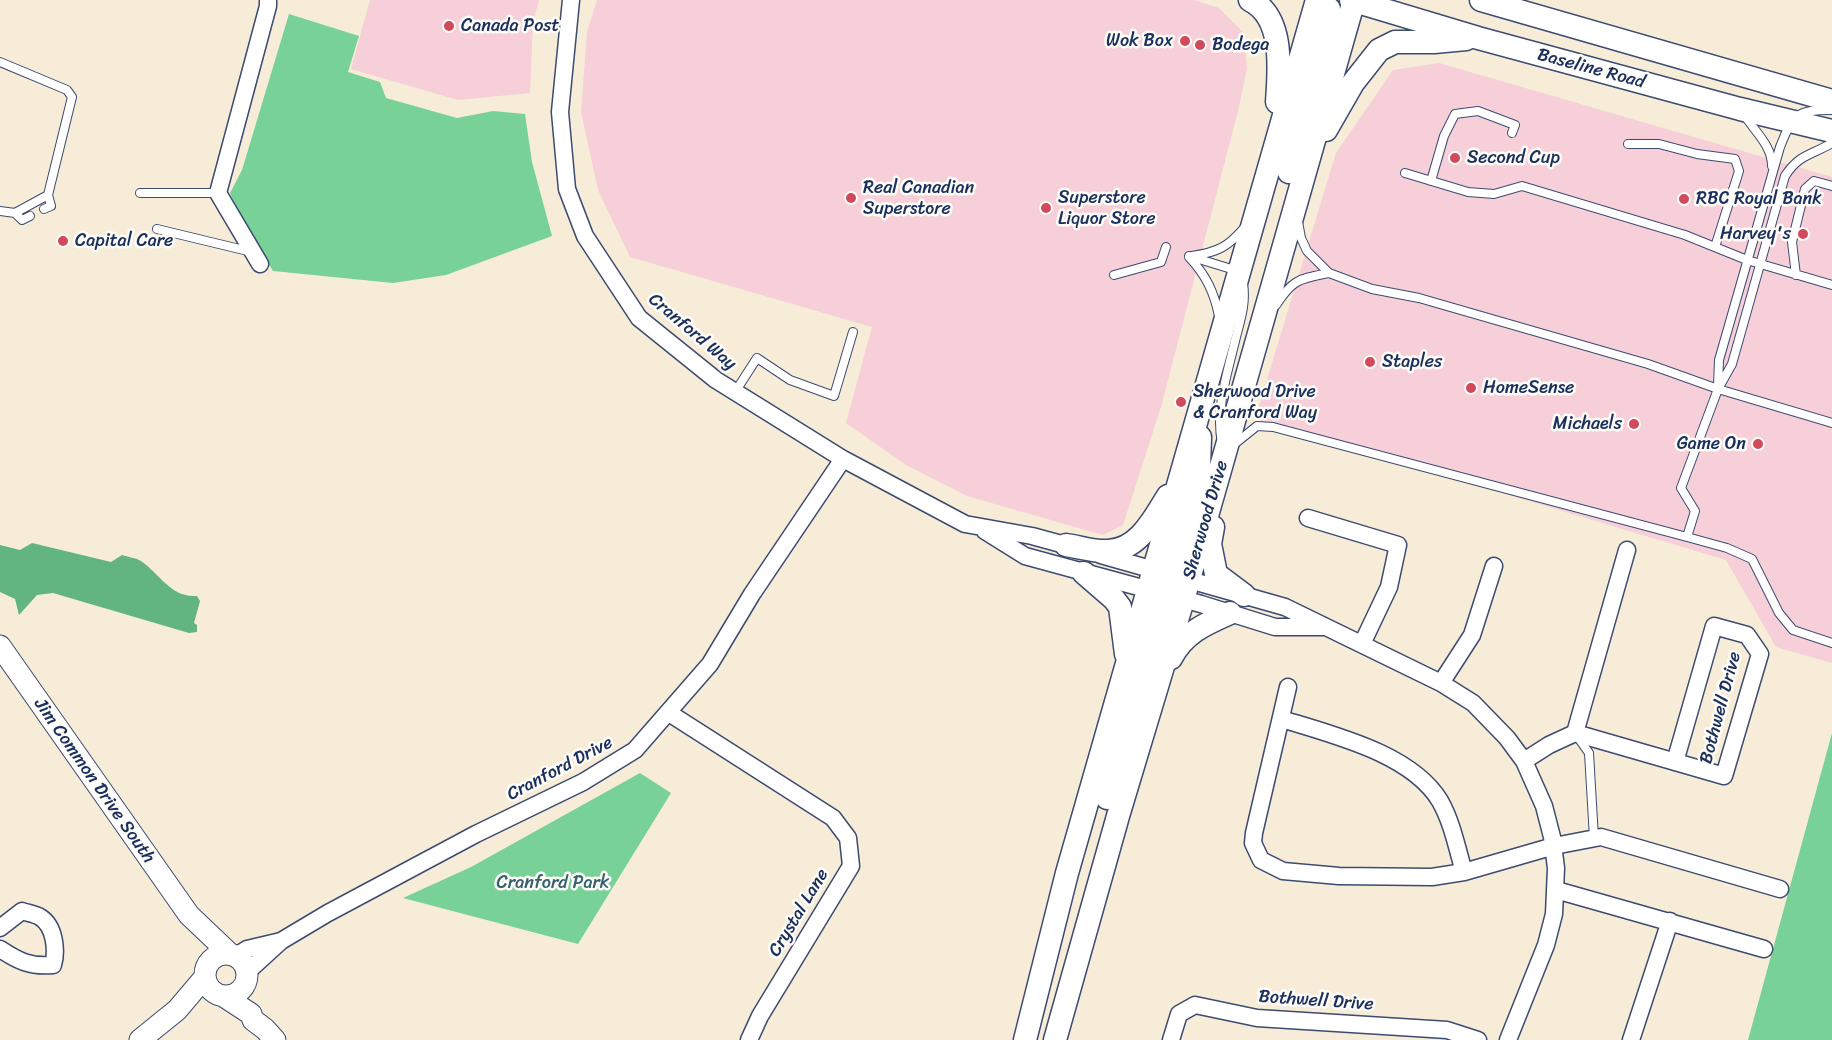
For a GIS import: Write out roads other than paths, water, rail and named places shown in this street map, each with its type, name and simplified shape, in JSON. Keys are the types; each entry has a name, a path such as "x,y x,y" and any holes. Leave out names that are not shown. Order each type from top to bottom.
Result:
{"main road":[{"path":"1250,0 1257,3 1272,24 1280,59 1274,149"},
{"name":"Sherwood Drive","path":"1055,1040 1150,710 1169,585 1180,477 1317,0"},
{"path":"1279,260 1286,184 1330,0"},
{"name":"Sherwood Drive","path":"1025,1040 1067,873 1128,666 1209,508 1353,0"},
{"name":"Baseline Road","path":"1353,0 1478,38 1740,110 1832,131"},
{"name":"Baseline Road","path":"1481,0 1832,101"},
{"path":"1537,0 1596,33"},
{"path":"1307,163 1353,83 1379,50 1395,42 1434,42 1478,38"},
{"path":"1094,900 1104,808 1169,585 1199,470 1201,403"},
{"path":"1066,545 1108,551 1124,548 1139,538 1180,477"},
{"path":"1209,508 1213,520 1211,550 1216,574 1244,595"},
{"path":"1084,573 1114,599 1120,608 1128,666"},
{"path":"1150,710 1172,656 1179,645 1201,626 1230,613"}],"street":[{"path":"256,258 218,193 248,85 268,0"},
{"name":"Cranford Way","path":"571,0 560,112 567,189 582,230 639,318 716,380 843,459 965,524 1032,536 1066,545 1169,585"},
{"name":"Cranford Drive","path":"240,965 328,913 476,834 583,782 635,750 710,664 752,594 843,459"},
{"path":"1308,518 1398,545 1389,587 1362,644"},
{"name":"Cranford Way","path":"978,527 1026,556 1084,573 1169,585"},
{"path":"1524,761 1549,745 1575,733 1627,550"},
{"path":"1441,683 1472,635 1494,566"},
{"path":"1169,585 1244,595 1285,607 1441,683 1473,702 1524,761 1544,806 1554,846 1556,890 1554,914 1546,945 1508,1040"},
{"path":"1169,585 1230,613 1275,627 1327,627"},
{"name":"Bothwell Drive","path":"1575,733 1675,762 1724,776 1760,654 1747,635 1714,626 1675,762"},
{"name":"Jim Common Drive South","path":"0,646 189,915 240,965"},
{"path":"1288,687 1253,843 1261,860 1283,871 1340,876 1432,878 1464,872 1554,846 1601,837 1780,889"},
{"name":"Crystal Lane","path":"669,713 833,818 848,838 850,866 760,1016 749,1040"},
{"path":"1282,719 1369,747 1412,770 1439,800 1452,829 1464,872"},
{"path":"1556,890 1764,949"},
{"path":"0,928 22,911 41,917 50,929 56,953 53,965 38,966 17,961 0,949"},
{"name":"Jim Common Drive South","path":"189,915 203,953 205,973"},
{"path":"1631,1040 1670,921"},
{"path":"140,1040 177,1010 213,959 240,965"},
{"path":"177,1010 232,996 243,990 240,965"},
{"path":"240,965 270,1034"},
{"path":"205,973 212,991 251,1014 253,1020 270,1034"},
{"name":"Bothwell Drive","path":"1171,1040 1179,1014 1195,1005 1257,1018 1446,1030 1478,1040"}],"lane":[{"path":"0,62 67,90 72,97 48,195 51,206 44,209"},
{"path":"1740,110 1770,151 1772,175"},
{"path":"1718,389 1719,360 1780,147 1790,121 1805,112 1832,110"},
{"path":"1431,181 1444,136 1455,114 1478,111 1515,124 1512,133"},
{"path":"1688,537 1695,511 1681,488 1718,389 1732,364 1785,176 1799,158 1819,151 1832,143"},
{"path":"1628,144 1659,144 1697,154 1735,159 1739,171 1715,247"},
{"path":"1405,173 1468,192 1494,194 1522,186 1685,235 1747,260 1832,285"},
{"path":"1796,275 1792,242 1804,189 1814,181 1832,186"},
{"path":"140,193 218,193"},
{"path":"0,211 15,213 48,195"},
{"path":"1295,203 1301,238 1307,251 1329,273 1372,290 1419,298 1648,364 1718,389 1832,423"},
{"path":"1189,256 1212,253 1222,249 1233,240 1256,212"},
{"path":"15,213 22,220 30,216"},
{"path":"157,229 256,258"},
{"path":"1114,275 1161,262 1166,247"},
{"path":"1189,256 1239,272 1245,294 1245,307 1227,376 1218,426 1224,455 1257,426 1273,427 1727,548 1752,559 1779,613 1793,630 1832,643"},
{"path":"1189,256 1208,281 1215,296 1222,329"},
{"path":"1262,320 1291,285 1300,279 1329,273"},
{"path":"735,392 757,358 790,380 834,396 853,332"},
{"path":"1575,733 1588,753 1594,838"}],"place":[{"name":"Canada Post","path":"449,26"},
{"name":"Wok Box","path":"1185,41"},
{"name":"Bodega","path":"1200,45"},
{"name":"Second Cup","path":"1455,158"},
{"name":"Real Canadian Superstore","path":"851,198"},
{"name":"RBC Royal Bank","path":"1684,199"},
{"name":"Superstore Liquor Store","path":"1046,208"},
{"name":"Harvey's","path":"1803,234"},
{"name":"Capital Care","path":"63,241"},
{"name":"Staples","path":"1370,362"},
{"name":"HomeSense","path":"1471,388"},
{"name":"Sherwood Drive & Cranford Way","path":"1181,402"},
{"name":"Michaels","path":"1634,424"},
{"name":"Game On","path":"1758,444"}],"park label":[{"name":"Cranford Park","path":"553,883"}]}
